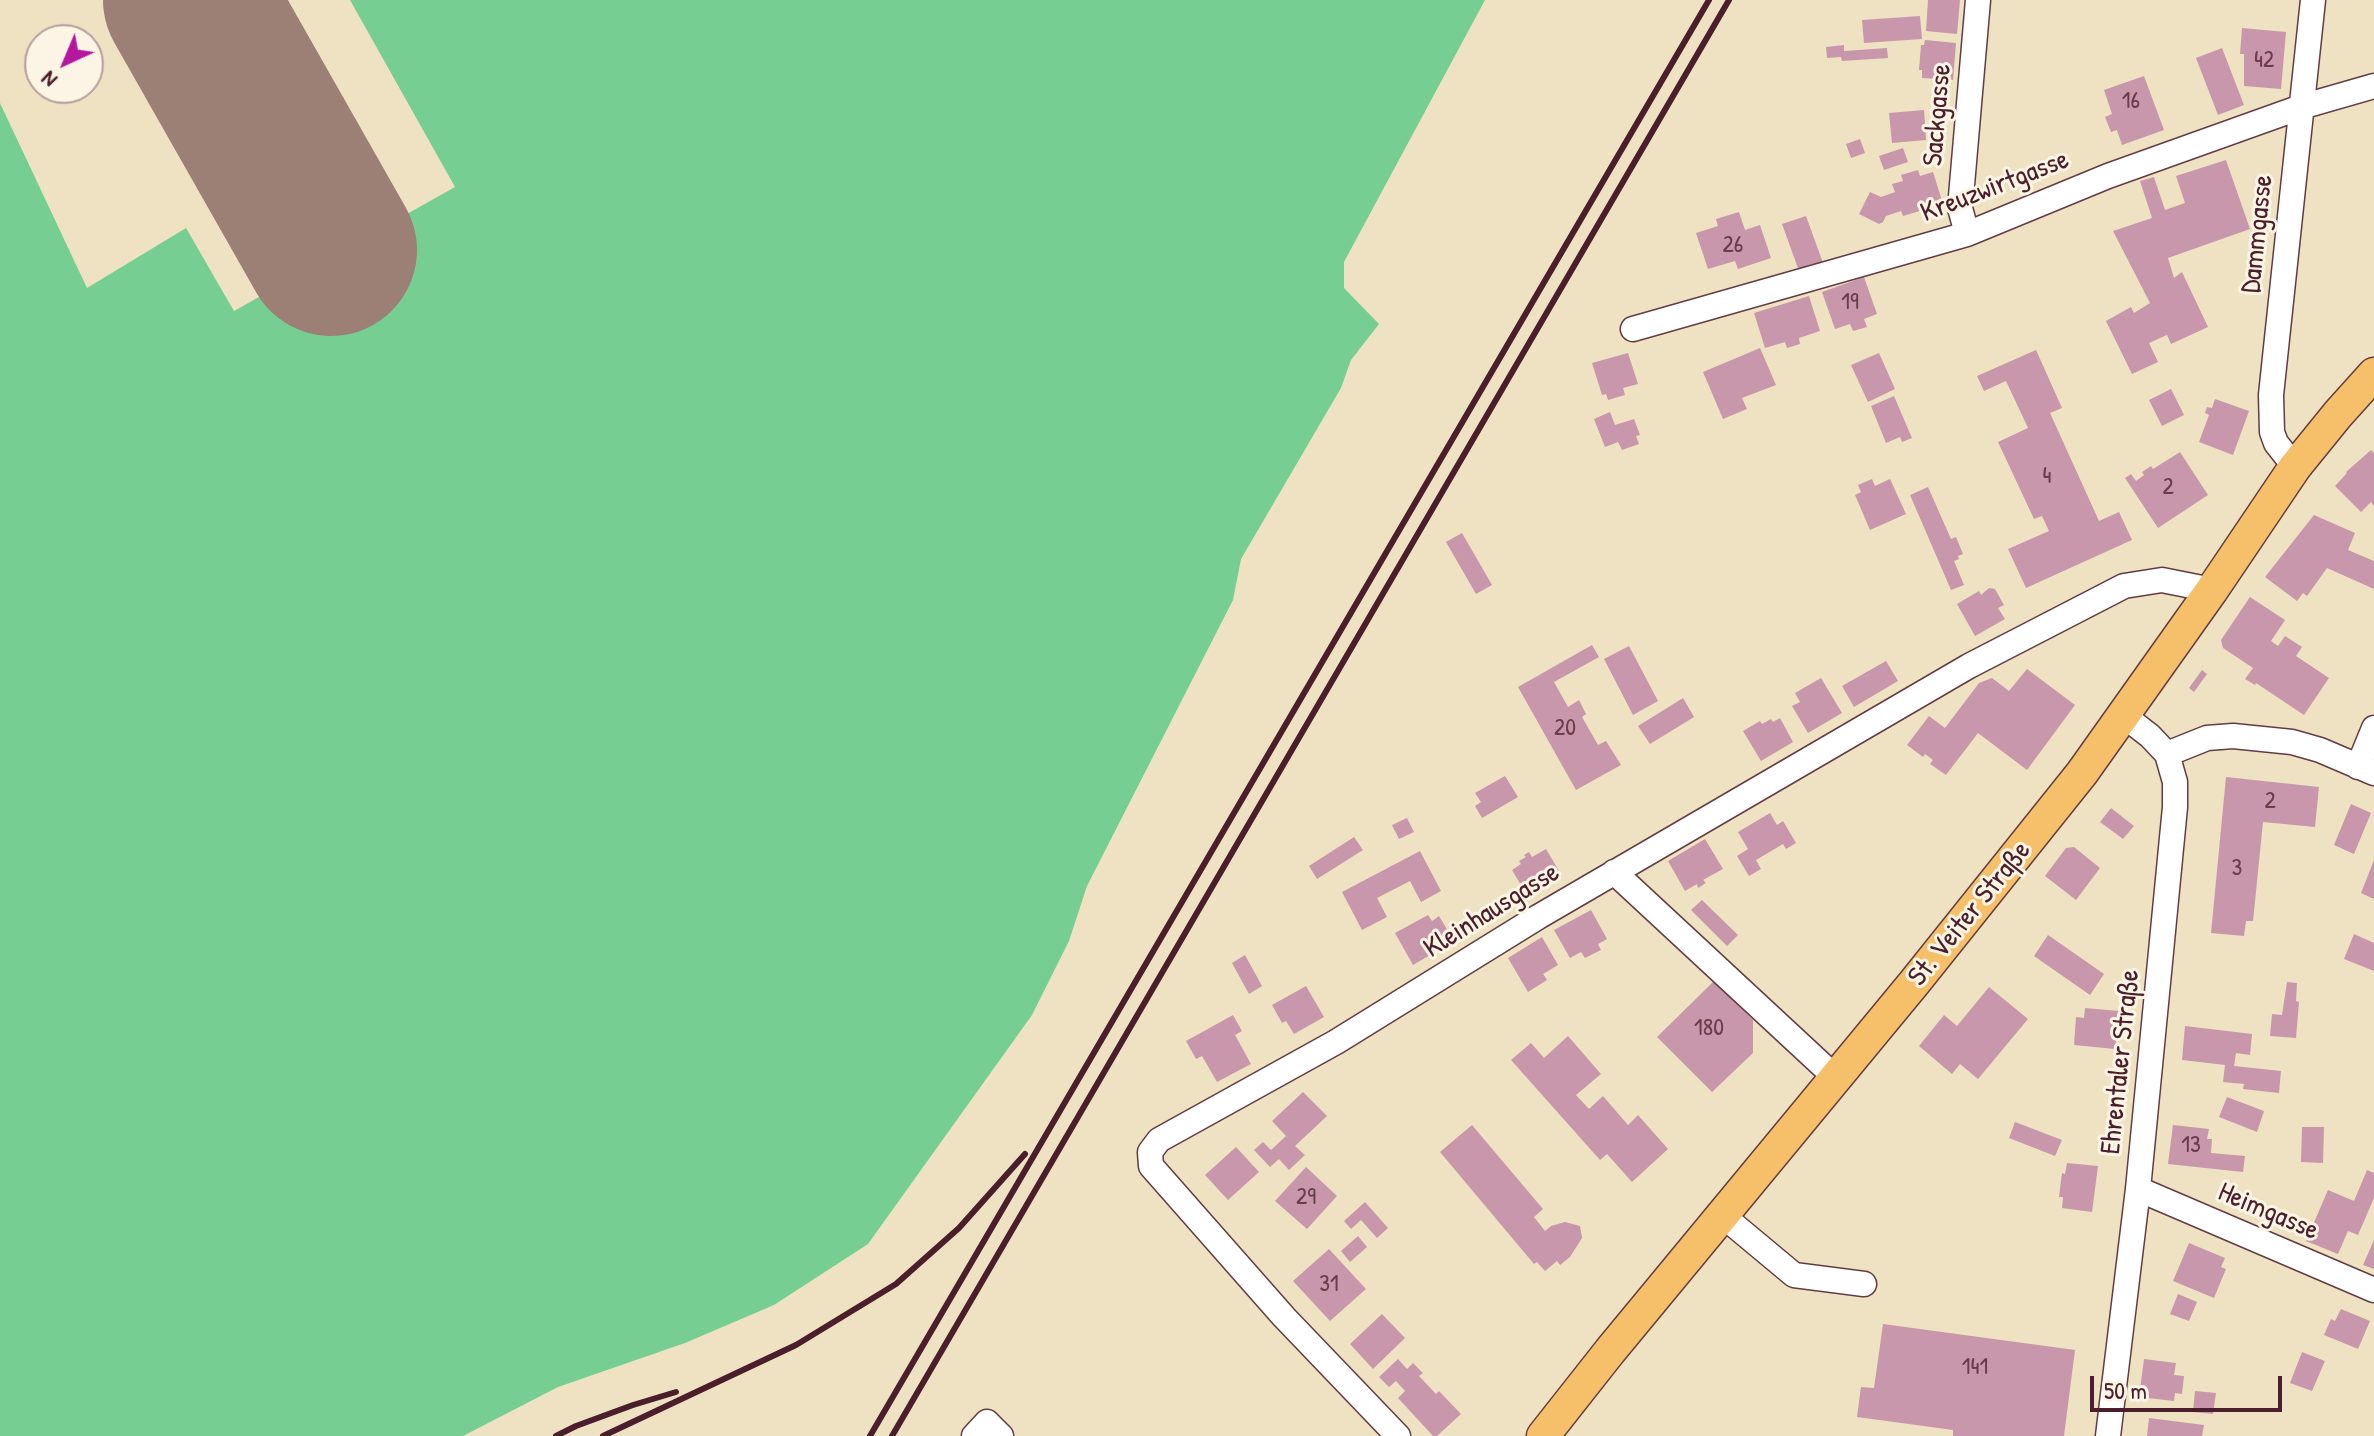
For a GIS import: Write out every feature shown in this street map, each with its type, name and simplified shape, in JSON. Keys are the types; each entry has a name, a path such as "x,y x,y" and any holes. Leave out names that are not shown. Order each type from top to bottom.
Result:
{"main road":[{"name":"St. Veiter Straße","path":"1543,1436 2082,773 2295,467 2374,374"}],"street":[{"name":"Sackgasse","path":"1967,234 1960,208 1978,0"},
{"name":"Dammgasse","path":"2295,467 2276,443 2272,432 2271,395 2313,0"},
{"name":"Kreuzwirtgasse","path":"1633,329 1967,234 2108,176 2301,107 2374,86"},
{"name":"Kleinhausgasse","path":"1398,1436 1284,1317 1151,1166 1150,1152 1159,1140 1336,1042 1614,872 1969,666 2124,586 2162,580 2212,590"},
{"path":"2123,715 2167,754 2207,738 2233,736 2292,742 2320,750 2366,770 2374,728"},
{"name":"Ehrentaler Straße","path":"2108,1436 2138,1189 2175,807 2175,782 2167,754"},
{"path":"1614,872 1836,1078"},
{"name":"Heimgasse","path":"2138,1189 2374,1290"},
{"path":"1722,1215 1794,1275 1864,1284"},
{"path":"974,1436 987,1422 1001,1436"}],"green space":[{"path":"350,0 1485,0 1344,262 1344,288 1379,324 1351,360 1341,388 1241,559 1233,600 1087,886 1069,941 1032,1015 868,1244 774,1305 685,1343 558,1387 463,1436 0,1436 0,103 87,288 186,228 234,311 455,187"}],"building":[{"path":"1928,0 1960,0 1957,34 1926,31"},
{"path":"1920,16 1922,39 1864,43 1862,20"},
{"path":"2242,28 2286,32 2281,89 2244,86 2244,54 2240,54"},
{"path":"1925,40 1956,43 1953,80 1922,78 1922,70 1919,70 1921,45"},
{"path":"1844,45 1844,51 1887,48 1888,58 1842,61 1841,57 1827,58 1826,47"},
{"path":"2222,48 2244,105 2218,115 2196,58"},
{"path":"2144,76 2164,130 2122,145 2117,130 2111,132 2105,117 2112,114 2104,90"},
{"path":"1924,110 1926,140 1892,143 1889,113"},
{"path":"1860,139 1865,153 1851,158 1846,144"},
{"path":"1903,148 1908,162 1884,170 1879,156"},
{"path":"2226,160 2250,229 2168,258 2174,278 2182,272 2208,327 2171,344 2167,335 2149,343 2158,362 2132,374 2106,321 2131,307 2134,313 2150,303 2113,231 2152,218 2140,181 2154,177 2165,210 2185,203 2176,176"},
{"path":"1918,170 1920,176 1933,172 1943,204 1903,216 1901,211 1886,216 1879,224 1859,214 1870,192 1881,197 1895,192 1892,184 1903,181 1901,175"},
{"path":"1739,212 1745,230 1760,225 1771,258 1738,269 1735,261 1708,269 1696,233 1718,226 1716,219"},
{"path":"1806,216 1823,263 1799,271 1782,224"},
{"path":"1864,277 1877,314 1864,319 1867,327 1853,331 1850,324 1835,329 1822,292"},
{"path":"1809,296 1820,331 1799,338 1800,344 1787,348 1785,342 1765,348 1754,313"},
{"path":"1760,348 1776,385 1742,398 1747,409 1723,419 1703,372"},
{"path":"2036,350 2062,408 2050,413 2099,521 2119,512 2132,540 2026,588 2008,549 2049,531 2042,516 2034,519 1998,442 2028,428 2006,381 1984,391 1977,376"},
{"path":"1628,353 1638,384 1623,388 1625,395 1608,400 1606,394 1602,395 1592,363"},
{"path":"1879,353 1895,389 1868,402 1851,365"},
{"path":"2171,389 2184,415 2162,426 2149,400"},
{"path":"1894,396 1912,438 1902,442 1900,437 1886,443 1871,406"},
{"path":"2215,399 2249,411 2233,455 2199,442 2209,415 2205,413 2207,407 2212,408"},
{"path":"1610,412 1615,425 1634,419 1640,435 1636,436 1639,444 1622,450 1618,442 1605,447 1594,419"},
{"path":"2371,450 2374,453 2374,506 2371,502 2361,512 2335,486"},
{"path":"2180,452 2208,495 2158,528 2125,478 2131,474 2136,481 2151,466 2153,469"},
{"path":"1872,479 1875,486 1890,479 1906,514 1870,530 1855,495 1861,492 1858,485"},
{"path":"1928,487 1951,539 1956,537 1963,554 1954,561 1964,585 1951,590 1910,495"},
{"path":"2314,515 2355,533 2348,550 2374,561 2374,589 2327,568 2307,596 2303,593 2297,601 2265,577"},
{"path":"1462,533 1492,585 1476,594 1446,542"},
{"path":"1989,588 1995,589 2004,605 1998,608 2005,619 1975,636 1957,604 1979,591 1981,595"},
{"path":"2250,597 2285,620 2271,641 2278,646 2285,636 2302,647 2296,656 2329,678 2304,715 2245,679 2253,668 2223,648 2221,640"},
{"path":"1592,645 1599,657 1554,682 1568,707 1579,700 1586,714 1582,717 1598,745 1606,741 1621,765 1576,790 1518,687"},
{"path":"1629,646 1658,701 1633,715 1604,659"},
{"path":"1886,661 1898,681 1854,707 1842,686"},
{"path":"2027,669 2075,705 2027,770 1978,733 1946,775 1930,764 1933,760 1907,745 1929,716 1945,728 1979,683 1992,678 2009,691"},
{"path":"2202,670 2207,674 2194,692 2189,688"},
{"path":"1821,678 1842,713 1808,733 1792,706 1800,702 1795,693"},
{"path":"1683,698 1694,717 1650,744 1638,726"},
{"path":"1780,718 1793,742 1761,761 1743,731 1760,721 1762,724"},
{"path":"1505,776 1518,797 1482,818 1475,806 1481,802 1475,793"},
{"path":"2226,777 2319,787 2315,827 2263,822 2253,921 2246,921 2244,936 2211,933"},
{"path":"2351,804 2371,813 2354,854 2334,845"},
{"path":"2111,808 2134,826 2123,839 2100,822"},
{"path":"1770,813 1777,825 1783,821 1796,843 1786,849 1783,844 1756,860 1761,869 1749,876 1737,856 1748,849 1738,832"},
{"path":"1407,818 1414,832 1399,839 1392,825"},
{"path":"1354,837 1363,850 1317,879 1309,866"},
{"path":"1705,839 1723,869 1703,880 1706,883 1698,888 1697,884 1685,891 1668,861"},
{"path":"2074,847 2100,868 2076,900 2045,876 2066,848"},
{"path":"1546,849 1562,876 1528,897 1512,870 1521,864 1519,861 1526,857 1524,855 1529,852 1532,857"},
{"path":"1420,851 1441,891 1421,902 1410,881 1377,898 1387,917 1362,930 1342,892"},
{"path":"2374,860 2374,899 2361,893"},
{"path":"1702,900 1738,935 1727,946 1691,910"},
{"path":"1591,910 1607,939 1598,944 1601,950 1585,958 1581,952 1570,958 1554,930"},
{"path":"1428,915 1432,921 1439,916 1454,941 1413,965 1395,933"},
{"path":"2354,934 2374,943 2374,971 2344,959"},
{"path":"2048,935 2104,974 2090,995 2034,956"},
{"path":"1542,937 1558,965 1543,974 1547,980 1528,992 1508,958"},
{"path":"1245,955 1262,986 1249,994 1232,963"},
{"path":"1714,981 1753,1020 1753,1053 1712,1092 1657,1037"},
{"path":"2287,982 2297,983 2296,1038 2270,1036 2272,1014 2282,1015"},
{"path":"1306,986 1324,1017 1294,1034 1286,1021 1282,1023 1272,1005"},
{"path":"1989,987 2028,1019 1978,1079 1960,1064 1952,1074 1919,1046 1944,1015 1957,1026"},
{"path":"2085,1008 2119,1011 2115,1049 2074,1045 2076,1017 2084,1018"},
{"path":"1233,1015 1242,1031 1235,1035 1251,1064 1217,1082 1202,1056 1196,1059 1186,1041"},
{"path":"2185,1026 2252,1034 2250,1055 2236,1053 2234,1066 2281,1071 2279,1093 2243,1089 2244,1084 2223,1082 2225,1065 2182,1060"},
{"path":"1568,1036 1601,1074 1576,1095 1589,1109 1603,1096 1628,1125 1638,1115 1668,1149 1632,1182 1607,1154 1600,1160 1511,1060 1531,1043 1544,1058"},
{"path":"1303,1092 1327,1116 1295,1146 1305,1155 1289,1170 1279,1159 1270,1167 1254,1150 1263,1142 1271,1150 1286,1136 1272,1121"},
{"path":"2227,1097 2264,1111 2257,1132 2219,1117"},
{"path":"2015,1122 2062,1140 2055,1156 2009,1138"},
{"path":"1472,1125 1543,1209 1534,1217 1545,1231 1565,1222 1580,1226 1582,1238 1570,1257 1560,1265 1557,1261 1545,1271 1537,1262 1534,1264 1440,1152"},
{"path":"2173,1125 2209,1129 2207,1139 2212,1139 2211,1153 2245,1156 2243,1172 2168,1164"},
{"path":"2302,1127 2324,1127 2323,1163 2301,1162"},
{"path":"1236,1147 1259,1172 1228,1200 1205,1175"},
{"path":"2067,1163 2098,1166 2092,1212 2062,1208 2063,1197 2059,1197 2062,1173 2065,1174"},
{"path":"1306,1167 1337,1196 1307,1229 1275,1201"},
{"path":"2367,1170 2374,1173 2374,1198 2358,1235 2348,1231 2338,1254 2306,1241 2328,1190 2354,1201"},
{"path":"1365,1202 1388,1228 1377,1238 1361,1220 1351,1229 1344,1221"},
{"path":"1358,1236 1367,1247 1350,1262 1341,1251"},
{"path":"2374,1240 2374,1269 2363,1265"},
{"path":"2189,1243 2225,1258 2221,1267 2226,1269 2214,1298 2173,1281"},
{"path":"1329,1249 1366,1289 1330,1321 1293,1281"},
{"path":"2178,1294 2197,1302 2189,1321 2170,1314"},
{"path":"2341,1309 2370,1321 2358,1349 2324,1335 2331,1319 2335,1321"},
{"path":"1382,1314 1405,1338 1373,1369 1350,1344"},
{"path":"1883,1324 2075,1350 2064,1436 1953,1436 1953,1430 1857,1417 1861,1387 1874,1388"},
{"path":"2302,1352 2325,1361 2312,1391 2290,1383"},
{"path":"1398,1359 1407,1369 1413,1363 1423,1373 1419,1376 1461,1414 1437,1436 1433,1436 1398,1398 1405,1391 1396,1381 1389,1387 1379,1377"},
{"path":"2144,1359 2176,1363 2174,1375 2184,1376 2182,1394 2175,1393 2174,1401 2139,1397"},
{"path":"2195,1391 2216,1393 2213,1414 2193,1412"},
{"path":"2149,1418 2204,1425 2202,1436 2147,1436"}],"runway":[{"path":"189,0 331,250"}],"railway":[{"path":"870,1436 1709,0"},
{"path":"892,1436 1729,0"},
{"path":"603,1436 796,1345 896,1284 959,1228 1025,1154"},
{"path":"556,1436 633,1405 676,1392"}]}
